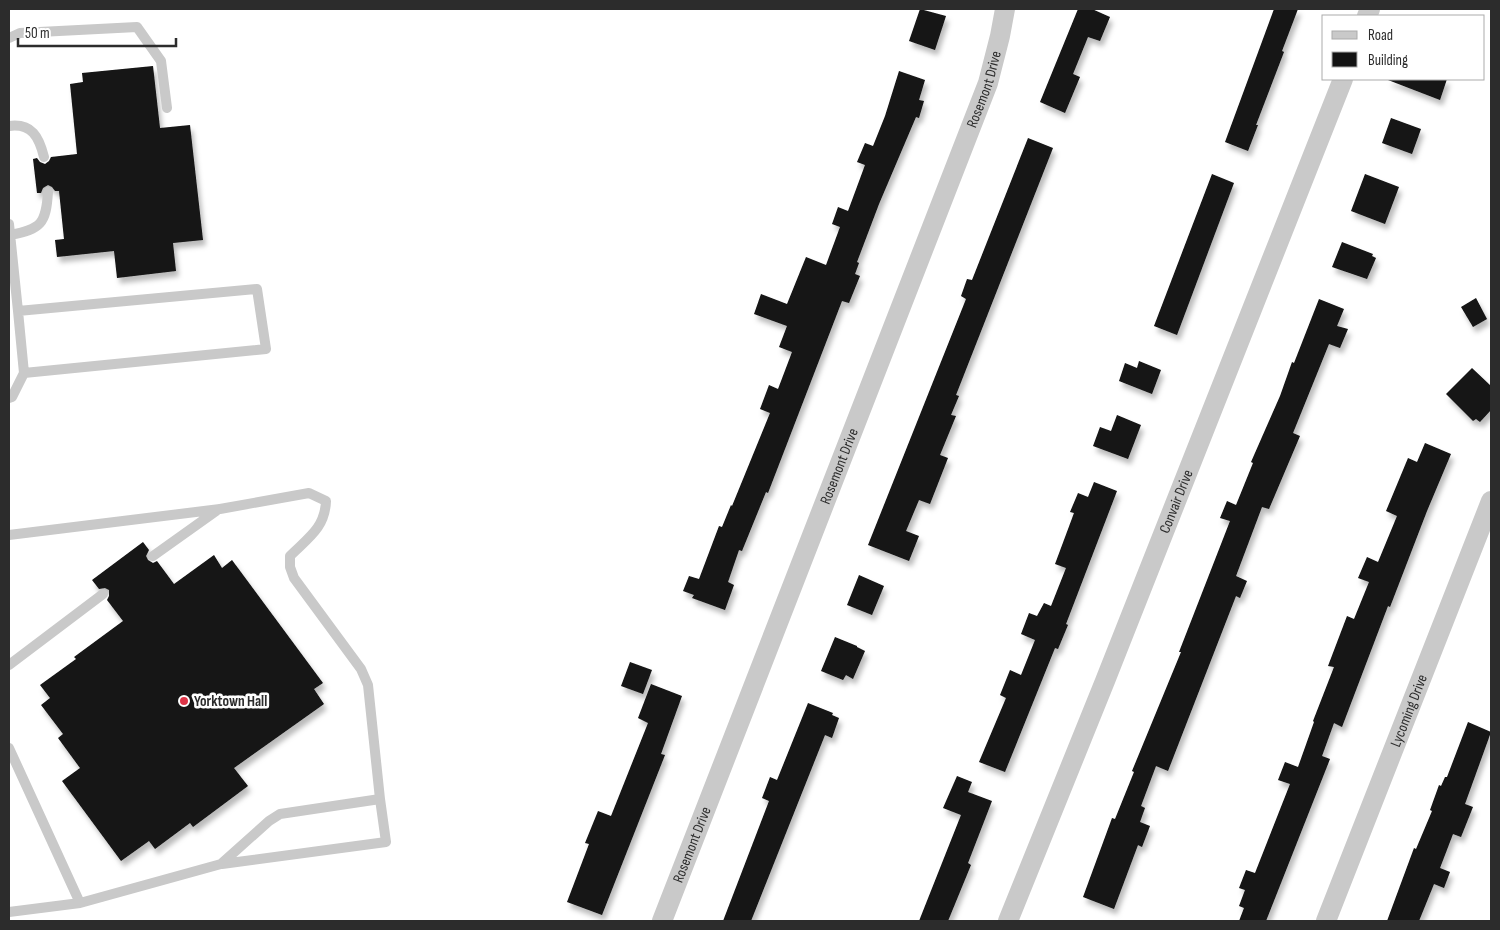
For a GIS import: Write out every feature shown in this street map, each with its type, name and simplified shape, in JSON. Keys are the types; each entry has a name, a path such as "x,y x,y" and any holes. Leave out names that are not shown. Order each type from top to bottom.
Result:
{"street":[{"name":"Rosemont Drive","path":"662,921 988,83 1005,9"},
{"name":"Convair Drive","path":"1008,921 1343,80"},
{"name":"Lycoming Drive","path":"1326,921 1491,501"}],"lane":[{"path":"9,38 20,33 137,27 161,61 166,108"},
{"path":"9,126 19,124 28,128 40,140 44,157"},
{"path":"10,235 29,232 39,226 47,211 48,192"},
{"path":"9,224 24,373 12,397 9,398"},
{"path":"18,311 257,289 266,349 24,373"},
{"path":"9,535 220,508 309,493 326,501 324,519 317,530 290,556 290,568 294,578 361,669 368,685 386,842 221,864 80,903 9,912"},
{"path":"153,556 220,508"},
{"path":"9,665 103,594"},
{"path":"9,748 80,903"},
{"path":"221,864 269,821 280,814 380,799"}],"building":[{"path":"920,9 946,16 935,50 909,41"},
{"path":"1078,9 1092,9 1110,17 1100,41 1088,37 1073,74 1080,77 1065,113 1040,102"},
{"path":"1274,9 1298,9 1248,151 1225,142"},
{"path":"153,66 160,128 190,125 203,240 173,243 176,271 117,278 114,251 57,257 55,240 64,239 59,191 55,191 48,185 43,188 41,193 37,193 33,159 37,158 45,164 51,157 77,154 70,84 83,82 82,73"},
{"path":"899,71 925,80 919,100 924,101 919,118 916,117 857,262 859,263 855,274 860,276 849,303 842,301 768,493 766,492 742,551 739,550 728,582 734,585 725,610 692,598 694,595 683,591 689,576 699,579 719,526 722,527 732,506 770,413 760,409 769,385 778,389 792,352 779,347 787,326 754,314 761,294 787,304 806,257 826,265 840,227 832,224 838,207 848,211 865,165 857,162 865,143 873,146 885,116"},
{"path":"1388,80 1447,80 1440,100"},
{"path":"1391,118 1421,129 1412,154 1382,143"},
{"path":"1028,138 1053,148 956,395 959,396 951,415 956,416 940,455 948,458 930,504 919,500 906,531 919,536 909,561 868,545 966,299 961,296 967,279 972,280"},
{"path":"1212,174 1234,183 1177,335 1154,326"},
{"path":"1365,174 1399,187 1385,224 1351,211"},
{"path":"1342,242 1373,254 1372,256 1376,258 1367,279 1332,267"},
{"path":"1476,298 1487,319 1473,327 1461,307"},
{"path":"1319,299 1344,309 1337,326 1348,329 1340,348 1329,344 1293,433 1300,436 1269,509 1262,507 1236,576 1247,581 1240,598 1236,596 1168,771 1156,766 1141,806 1145,808 1140,822 1150,826 1142,847 1138,845 1114,909 1083,897 1112,818 1115,819 1134,772 1132,771 1181,652 1179,652 1230,521 1220,518 1227,501 1236,505 1253,463 1251,462 1280,396 1292,362 1294,363"},
{"path":"1139,361 1161,370 1152,394 1119,381 1125,363 1137,368"},
{"path":"1472,368 1491,386 1491,410 1480,422 1476,419 1473,421 1446,394"},
{"path":"1117,415 1141,425 1128,459 1093,446 1100,427 1111,431"},
{"path":"1425,443 1451,454 1390,607 1388,606 1342,727 1334,723 1322,756 1330,759 1266,921 1239,921 1244,908 1239,906 1245,890 1239,888 1246,870 1255,873 1290,784 1278,780 1285,762 1298,767 1334,667 1328,666 1347,616 1354,619 1369,582 1358,578 1367,557 1378,562 1397,516 1386,511 1408,458 1417,462"},
{"path":"1094,482 1117,491 1066,624 1068,625 1058,649 1055,648 1005,772 979,762 1006,698 1000,695 1010,670 1021,675 1035,640 1021,634 1029,613 1037,616 1044,603 1051,606 1066,568 1055,564 1074,513 1070,512 1078,493 1088,497"},
{"name":"Yorktown Hall","path":"143,542 149,550 146,556 148,560 153,563 157,561 174,584 214,555 222,568 232,560 323,683 314,689 324,704 234,768 248,786 193,827 190,823 155,849 149,841 121,861 62,781 80,768 58,738 63,734 41,705 50,698 40,685 123,621 107,600 109,590 105,588 99,589 92,580"},
{"path":"859,575 884,586 872,615 847,605"},
{"path":"835,637 865,651 853,679 846,675 843,680 821,671"},
{"path":"630,662 652,670 643,694 621,686"},
{"path":"651,684 682,696 661,754 665,755 602,915 567,902 589,844 585,843 598,811 611,816 648,723 638,718"},
{"path":"808,703 833,713 832,715 839,718 832,738 825,735 751,921 723,921 769,801 762,798 770,777 777,780"},
{"path":"1468,722 1491,732 1465,804 1473,807 1461,837 1453,834 1440,868 1450,872 1444,888 1434,884 1419,921 1387,921 1414,848 1416,849 1432,811 1430,810 1439,785 1441,786 1445,777 1447,777"},
{"path":"957,776 972,782 968,792 992,801 968,863 971,865 948,921 919,921 961,815 943,808"}],"place":[{"name":"Yorktown Hall","path":"184,701"}]}
